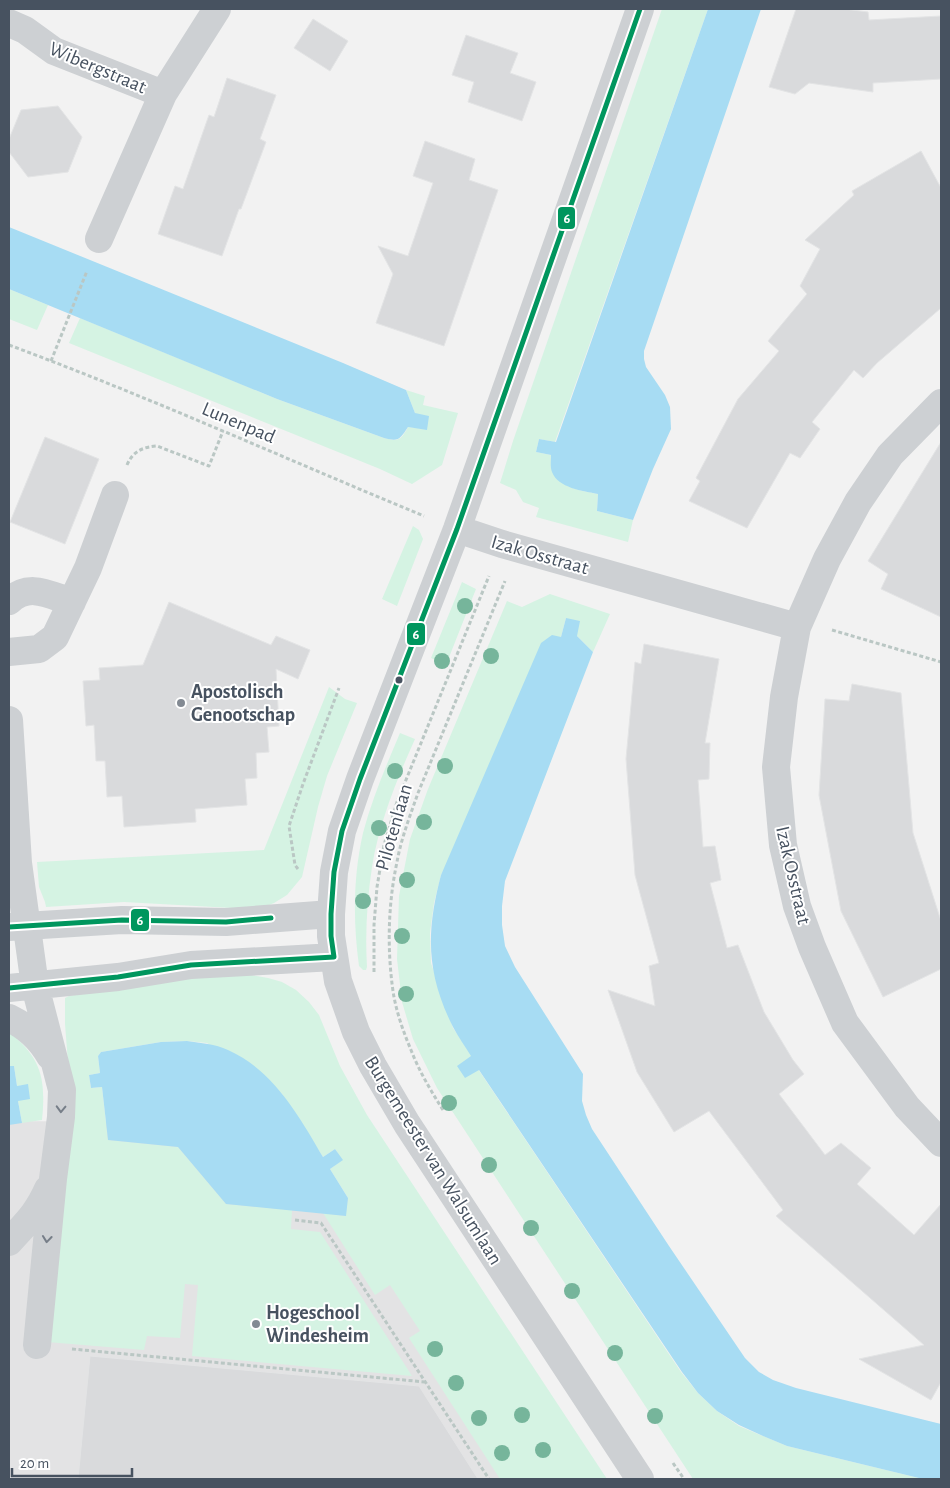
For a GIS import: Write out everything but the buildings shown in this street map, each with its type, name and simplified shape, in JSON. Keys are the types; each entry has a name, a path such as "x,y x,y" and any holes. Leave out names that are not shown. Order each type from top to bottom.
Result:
{"street":[{"name":"Wibergstraat","path":"99,239 163,94 217,9"},
{"path":"22,987 118,977 191,965 334,957 331,936 331,914 334,872 342,831 360,779 457,530 640,9"},
{"name":"Wibergstraat","path":"9,23 25,30 54,52 163,94"},
{"name":"Izak Osstraat","path":"941,403 890,455 858,502 827,558 797,627 784,697 776,767 783,845 797,906 812,947 845,1023 907,1107 941,1143"},
{"path":"9,652 38,648 55,637 88,568 115,495"},
{"name":"Izak Osstraat","path":"457,530 797,627"},
{"path":"9,600 25,591 35,590 72,602"},
{"path":"9,720 18,863 18,926 22,987 54,1064 62,1090 61,1117 37,1346"},
{"path":"18,926 122,920 226,922 331,914"},
{"name":"Burgemeester van Walsumlaan","path":"334,957 338,980 356,1032 402,1116 640,1479"},
{"path":"9,1018 33,1034 44,1046 54,1064"},
{"path":"9,1242 40,1206 53,1179"}],"path":[{"path":"51,361 99,239"},
{"name":"Lunenpad","path":"9,346 51,361 223,431 457,530"},
{"path":"115,495 128,461 139,449 158,446 209,466 223,431"},
{"path":"446,1115 411,1052 393,993 390,957 392,890 399,853 418,793 510,546"},
{"name":"Pilotenlaan","path":"376,979 374,971 374,924 377,887 384,845 397,802 510,546"},
{"path":"797,627 829,629 941,662"},
{"path":"331,914 295,865 289,826 339,688"},
{"path":"295,1220 321,1222 489,1479"},
{"path":"37,1346 425,1382"},
{"path":"673,1463 684,1479"}],"shaded area":[{"name":"Hogeschool Windesheim","path":"9,1122 117,1122 321,1169 606,1479 9,1479"}],"green space":[{"path":"662,9 708,9 555,442 539,439 536,452 551,455 551,465 559,480 572,488 598,494 597,511 633,520 628,542 536,517 539,508 523,502 516,490 500,483"},
{"path":"9,289 48,305 37,330 9,319"},
{"path":"80,318 277,399 384,438 399,439 408,427 427,429 415,413 406,390 425,396 423,405 458,413 442,465 412,484 380,469 69,343"},
{"path":"413,526 419,530 423,539 397,606 382,599"},
{"path":"462,582 476,589 446,665 431,658"},
{"path":"550,594 610,614 593,652 577,636 566,618 561,637 441,875 434,903 430,933 431,963 453,1028 472,1056 458,1066 478,1069 681,1372 698,1393 717,1411 739,1426 787,1446 923,1479 693,1479 437,1088 413,1039 402,1002 397,959 399,896 410,839 428,789 507,601 522,607"},
{"path":"329,687 345,699 357,703 327,776 302,877 287,895 264,907 250,909 124,902 46,907 39,887 37,862 264,850"},
{"path":"400,733 415,739 389,802 375,851 368,904 367,967 366,970 363,970 359,966 355,916 357,866 363,833 371,808"},
{"path":"251,975 282,982 296,990 319,1015 340,1066 367,1115 607,1479 500,1479 409,1338 420,1331 390,1285 375,1295 323,1213 345,1216 348,1198 330,1169 342,1160 335,1149 323,1157 282,1094 207,1043 187,1041 161,1042 101,1052 98,1056 100,1073 89,1075 91,1088 102,1087 108,1140 178,1147 226,1204 292,1210 291,1229 320,1232 412,1376 192,1356 198,1285 185,1284 180,1338 147,1336 144,1350 47,1342 70,1088 65,998 175,978"},
{"path":"9,1032 29,1051 39,1071 43,1093 42,1120 22,1123 18,1101 28,1085 17,1086 14,1066 9,1066"}],"water":[{"path":"708,9 761,9 644,351 646,367 665,395 670,407 671,429 633,520 597,511 598,494 572,488 560,482 552,472 551,455 536,452 539,439 556,442"},
{"path":"9,227 406,390 415,413 429,416 427,430 408,427 399,438 393,440 384,438 277,399 9,289"},
{"path":"566,618 580,621 577,636 593,652 505,881 502,925 505,946 515,967 583,1074 582,1101 592,1129 745,1358 759,1372 773,1380 796,1388 941,1424 941,1479 923,1479 787,1446 739,1425 717,1411 698,1393 682,1372 479,1070 465,1078 457,1066 471,1056 455,1031 444,1007 433,970 431,952 433,915 441,875 541,643 552,635 561,637"},
{"path":"187,1041 218,1046 244,1059 258,1069 272,1082 294,1110 323,1157 335,1149 343,1160 330,1169 348,1198 346,1216 226,1204 178,1147 108,1140 102,1087 91,1088 89,1075 100,1073 98,1056 101,1052 161,1042"},
{"path":"9,1066 14,1066 17,1086 28,1084 30,1099 18,1101 22,1123 9,1125"}],"transit line":[{"name":"6","path":"9,988 118,977 191,965 334,957 331,936 331,914 334,872 342,831 360,779 457,529 640,9"},
{"name":"6","path":"9,927 122,920 226,922 271,918"}],"place":[{"name":"Apostolisch Genootschap","path":"181,703"},
{"name":"Hogeschool Windesheim","path":"256,1324"}]}
